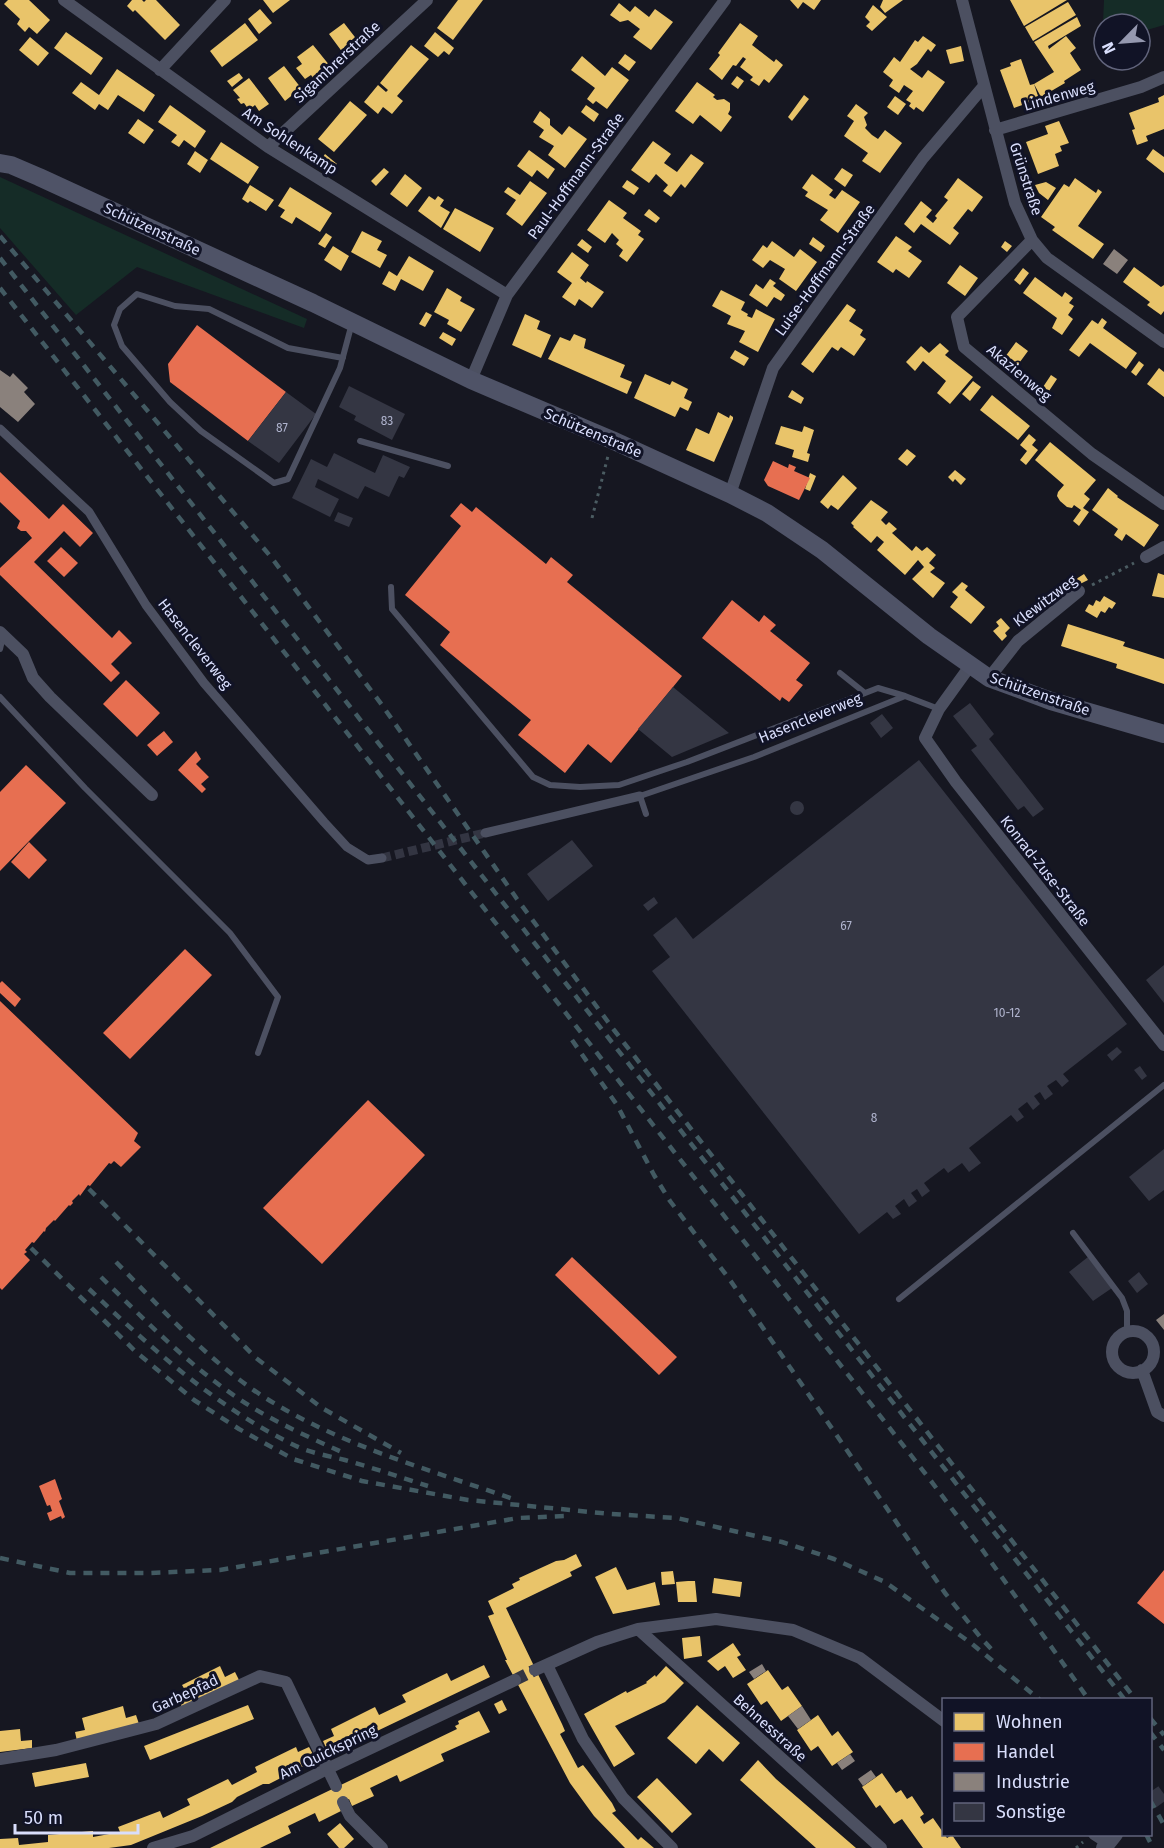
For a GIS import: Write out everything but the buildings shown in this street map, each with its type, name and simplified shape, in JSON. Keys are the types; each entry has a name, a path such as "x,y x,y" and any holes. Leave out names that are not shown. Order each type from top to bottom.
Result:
{"main road":[{"name":"Schützenstraße","path":"0,163 11,165 39,177 471,380 612,440 730,494 766,513 822,550 970,666 989,678 1051,701 1164,734"}],"street":[{"name":"Am Sohlenkamp","path":"64,0 268,147 507,295"},
{"path":"160,70 225,0"},
{"name":"Sigambrerstraße","path":"268,147 427,0"},
{"name":"Paul-Hoffmann-Straße","path":"471,380 507,295 725,0"},
{"name":"Grünstraße","path":"962,0 1015,203 1032,240 1047,258 1164,342"},
{"name":"Lindenweg","path":"995,130 1142,87 1164,77"},
{"name":"Luise-Hoffmann-Straße","path":"730,494 773,368 923,158 984,86"},
{"name":"Akazienweg","path":"1032,240 957,317 964,347 1092,454 1164,504"},
{"name":"Hasencleverweg","path":"0,429 89,512 146,605 198,674 324,822 347,847 368,860 382,858"},
{"path":"1146,557 1164,547"},
{"name":"Klewitzweg","path":"989,678 1018,641 1079,591"},
{"path":"1,634 23,654 33,678 50,697 152,795"},
{"path":"939,710 970,666"},
{"name":"Konrad-Zuse-Straße","path":"939,710 925,738 956,782 1164,1045"},
{"name":"Hasencleverweg","path":"485,832 640,796"},
{"path":"1127,1332 1143,1334 1153,1346 1152,1359 1142,1370 1126,1371 1114,1360 1113,1345 1119,1336 1127,1332"},
{"path":"1142,1370 1157,1412 1164,1416"},
{"path":"535,1670 597,1642 638,1629 716,1619 793,1630 860,1658 942,1720"},
{"name":"Behnesstraße","path":"638,1629 881,1848"},
{"path":"547,1665 583,1739 623,1797 672,1848"},
{"name":"Garbepfad","path":"0,1759 56,1750 156,1724 260,1676 286,1682 329,1768"},
{"name":"Am Quickspring","path":"153,1848 193,1836 329,1768 515,1680"},
{"path":"329,1768 336,1786"},
{"path":"343,1802 350,1816 382,1848"}],"lane":[{"path":"343,358 288,348 209,309 175,306 136,294 120,309 114,325 122,346 170,402 201,431 274,483 288,480 340,368 343,358 352,323"},
{"path":"360,441 448,466"},
{"path":"391,587 392,609 533,777 550,785 580,787 619,785 687,762 878,688 939,710"},
{"path":"0,649 1,634"},
{"path":"840,673 866,693"},
{"name":"Hasencleverweg","path":"640,796 754,757 904,696"},
{"path":"0,697 85,788 230,933 278,997 258,1053"},
{"path":"640,796 646,814"},
{"path":"899,1299 1164,1085"},
{"path":"1073,1233 1122,1298 1127,1311 1127,1332"}],"path":[{"path":"592,518 612,440"},
{"name":"Klewitzweg","path":"1079,591 1146,557"}],"green space":[{"path":"1104,0 1164,0 1164,25 1152,28 1152,12 1103,12"},
{"path":"0,177 307,319 304,328 137,267 76,315 0,228"}],"tunnel":[{"path":"382,858 485,833"},
{"path":"515,1680 535,1670"},
{"path":"1152,1801 1164,1792"}],"railway":[{"path":"0,236 271,557 382,705 517,899 614,1030 1134,1698"},
{"path":"0,258 1123,1698"},
{"path":"0,288 931,1481 1088,1698"},
{"path":"572,1040 617,1105 670,1201 730,1280 945,1593 996,1654"},
{"path":"89,1189 256,1358 322,1408 401,1453"},
{"path":"31,1248 136,1352 194,1400 239,1429 293,1459 362,1481 468,1500 677,1518 782,1542 834,1559 885,1582 971,1643 1038,1698"},
{"path":"116,1262 205,1351 243,1383 264,1397 324,1430 355,1443 516,1500"},
{"path":"101,1277 172,1346 229,1392 273,1419 344,1453"},
{"path":"89,1289 186,1376 267,1431 308,1451 428,1486"},
{"path":"0,1558 70,1573 220,1570 518,1518 564,1516"},
{"path":"1152,1720 1164,1735"},
{"path":"1152,1735 1164,1750"},
{"path":"1152,1804 1164,1825"},
{"path":"1147,1836 1153,1848"}]}
